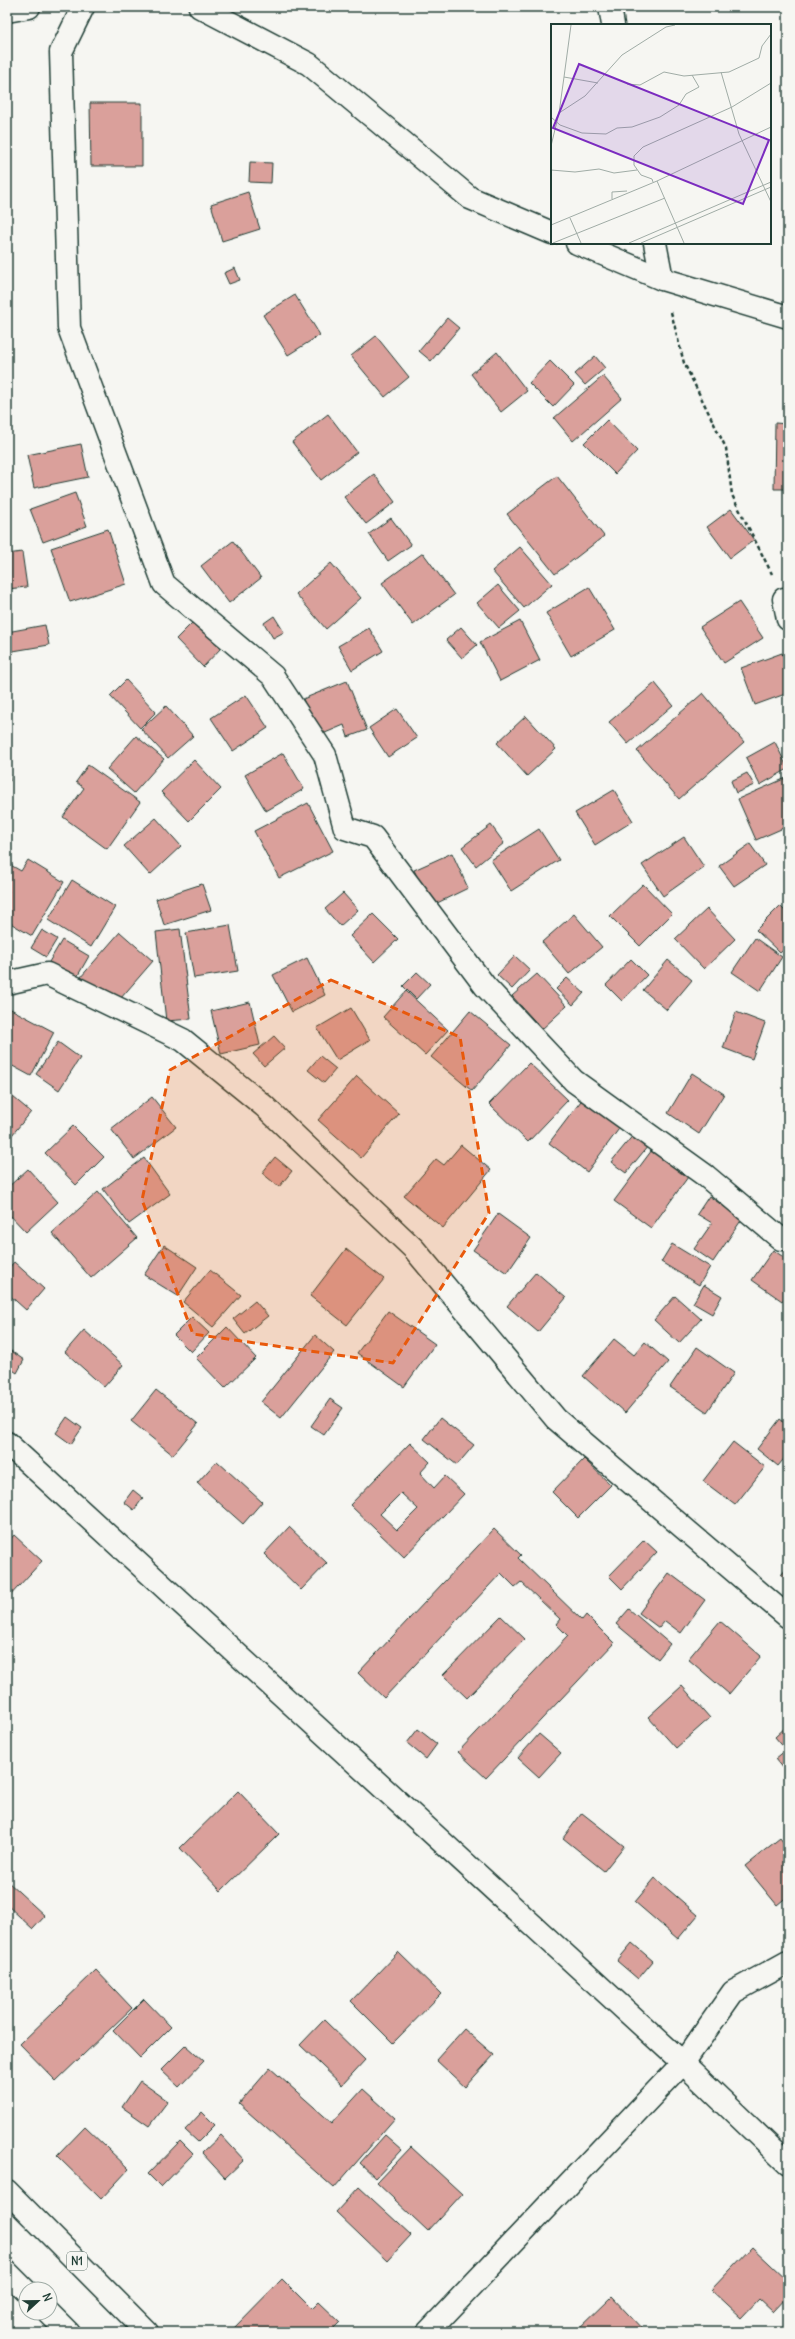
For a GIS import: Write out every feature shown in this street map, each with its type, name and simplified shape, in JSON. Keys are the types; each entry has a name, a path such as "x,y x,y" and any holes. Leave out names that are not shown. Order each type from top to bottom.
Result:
{"main road":[{"path":"7,11 29,7"},
{"path":"83,7 62,52 69,328 164,584 273,676 325,755 345,828 373,837 485,986 574,1081 706,1176 781,1239 788,1240"},
{"path":"200,7 309,64 470,198 551,233"},
{"path":"610,7 614,24"},
{"path":"579,244 662,279 788,317"},
{"path":"655,244 662,279"},
{"path":"7,982 47,974 183,1040 264,1106 414,1249 556,1419 788,1617"},
{"path":"7,1443 683,2063 788,2164"},
{"path":"428,2332 683,2063 733,1992 788,1962"},
{"name":"N1","path":"7,2191 147,2332"},
{"path":"7,2272 18,2282"},
{"path":"57,2321 68,2332"}],"path":[{"path":"662,279 684,363 726,448 732,494 786,609"}],"highlighted area":[{"path":"331,980 460,1037 489,1213 393,1363 193,1334 142,1200 170,1070"}],"building":[{"path":"90,103 142,103 142,166 91,166"},
{"path":"250,162 272,163 271,183 249,182"},
{"path":"248,192 260,229 222,241 211,204"},
{"path":"235,268 240,280 229,284 224,273"},
{"path":"295,295 320,335 288,355 263,315"},
{"path":"447,318 459,328 431,361 419,351"},
{"path":"376,336 409,377 385,397 351,356"},
{"path":"497,352 527,391 501,412 471,374"},
{"path":"595,356 605,368 585,385 575,374"},
{"path":"550,361 574,385 553,407 529,383"},
{"path":"603,376 622,398 573,441 554,418"},
{"path":"328,414 357,452 321,480 292,442"},
{"path":"607,420 637,451 615,474 584,443"},
{"path":"775,423 788,424 788,489 774,489"},
{"path":"81,444 88,477 34,488 27,455"},
{"path":"374,474 395,502 366,524 344,497"},
{"path":"557,476 604,536 555,574 507,514"},
{"path":"75,493 87,526 43,542 30,509"},
{"path":"731,509 754,540 730,558 707,527"},
{"path":"391,518 411,545 388,561 369,534"},
{"path":"108,529 126,584 70,602 51,548"},
{"path":"233,541 261,578 229,603 201,566"},
{"path":"520,547 552,584 524,608 492,571"},
{"path":"22,552 27,587 7,589 7,554"},
{"path":"423,553 454,595 413,625 382,583"},
{"path":"331,563 361,598 326,629 296,594"},
{"path":"498,585 520,611 499,628 477,603"},
{"path":"589,587 615,630 571,656 546,613"},
{"path":"739,602 763,638 724,663 700,627"},
{"path":"274,616 284,632 273,638 264,623"},
{"path":"195,620 222,647 203,667 176,639"},
{"path":"520,621 540,660 500,681 480,642"},
{"path":"45,625 49,645 7,652 7,632"},
{"path":"461,627 477,645 462,658 446,640"},
{"path":"369,628 383,651 352,670 338,646"},
{"path":"782,653 788,669 788,693 755,705 741,668"},
{"path":"126,680 156,712 140,728 110,696"},
{"path":"347,681 367,730 348,737 344,725 318,736 303,699"},
{"path":"655,683 673,705 628,744 609,722"},
{"path":"703,693 744,742 679,799 637,751"},
{"path":"246,695 268,728 233,751 211,718"},
{"path":"166,706 193,736 168,758 141,729"},
{"path":"397,709 417,738 388,757 369,728"},
{"path":"526,716 556,749 527,776 497,743"},
{"path":"136,736 164,759 134,793 107,769"},
{"path":"775,742 788,769 760,785 746,758"},
{"path":"7,744 10,781 7,781"},
{"path":"283,753 304,789 266,811 245,775"},
{"path":"194,760 221,789 189,821 161,792"},
{"path":"88,765 140,802 107,849 63,817 84,788 76,782"},
{"path":"747,773 754,785 736,793 731,781"},
{"path":"786,778 788,783 788,826 756,840 738,799"},
{"path":"614,790 633,821 595,845 575,813"},
{"path":"308,803 333,851 279,878 254,831"},
{"path":"156,818 181,846 150,875 124,846"},
{"path":"491,825 504,843 476,866 462,847"},
{"path":"539,829 559,860 511,891 491,860"},
{"path":"684,837 704,867 663,896 642,865"},
{"path":"750,844 765,865 734,886 719,866"},
{"path":"452,853 468,888 431,906 414,870"},
{"path":"28,860 64,882 32,936 7,921 7,895 9,891 7,890 7,863 21,871"},
{"path":"72,880 115,907 91,947 48,920"},
{"path":"202,884 211,910 164,925 156,899"},
{"path":"643,884 672,914 640,946 610,916"},
{"path":"343,893 358,910 340,926 325,909"},
{"path":"780,906 788,914 788,946 780,953 756,930"},
{"path":"707,909 735,939 704,969 675,939"},
{"path":"373,914 398,939 374,962 350,936"},
{"path":"574,914 602,947 569,974 542,942"},
{"path":"230,925 238,971 194,978 186,933"},
{"path":"180,929 191,1019 166,1021 156,932"},
{"path":"42,930 57,939 46,957 31,948"},
{"path":"120,932 153,961 114,1006 80,978"},
{"path":"755,938 782,957 760,991 732,972"},
{"path":"62,940 89,956 77,977 49,962"},
{"path":"515,956 530,970 512,989 497,975"},
{"path":"307,958 325,995 292,1012 273,975"},
{"path":"631,959 647,975 622,1001 606,985"},
{"path":"668,960 692,980 667,1010 643,990"},
{"path":"417,972 430,984 416,999 403,986"},
{"path":"537,974 567,1006 542,1029 512,996"},
{"path":"567,978 584,993 573,1005 556,989"},
{"path":"406,991 448,1030 425,1055 383,1017"},
{"path":"250,1002 260,1045 221,1054 211,1011"},
{"path":"7,1007 54,1032 31,1076 7,1063"},
{"path":"351,1008 370,1040 337,1060 317,1028"},
{"path":"470,1011 511,1045 472,1091 431,1057"},
{"path":"736,1012 765,1023 752,1059 723,1048"},
{"path":"274,1036 285,1048 264,1066 253,1054"},
{"path":"58,1042 80,1058 59,1090 36,1074"},
{"path":"320,1056 336,1069 324,1083 308,1070"},
{"path":"529,1063 568,1100 528,1142 489,1104"},
{"path":"692,1073 724,1094 699,1134 668,1113"},
{"path":"357,1076 399,1114 361,1158 318,1120"},
{"path":"7,1092 31,1112 12,1135 7,1131"},
{"path":"152,1097 176,1127 134,1159 111,1129"},
{"path":"584,1097 621,1126 587,1172 549,1143"},
{"path":"73,1126 104,1157 76,1185 45,1153"},
{"path":"634,1134 648,1146 626,1173 611,1162"},
{"path":"461,1145 491,1170 443,1228 404,1196 436,1159 444,1165"},
{"path":"652,1150 688,1177 651,1228 614,1201"},
{"path":"275,1157 292,1171 279,1187 262,1173"},
{"path":"144,1158 170,1194 129,1224 103,1189"},
{"path":"28,1169 58,1202 26,1232 7,1212 7,1188"},
{"path":"98,1192 137,1238 91,1278 52,1233"},
{"path":"709,1196 742,1219 713,1262 694,1249 712,1223 697,1214"},
{"path":"498,1214 531,1238 507,1273 473,1250"},
{"path":"672,1244 710,1267 699,1285 661,1262"},
{"path":"164,1245 197,1267 178,1296 144,1275"},
{"path":"346,1249 384,1279 347,1325 310,1296"},
{"path":"773,1250 788,1260 788,1293 782,1301 752,1280"},
{"path":"14,1262 44,1289 26,1310 7,1293 7,1270"},
{"path":"210,1270 241,1295 213,1327 183,1302"},
{"path":"536,1272 566,1298 538,1332 507,1306"},
{"path":"704,1285 722,1296 712,1314 693,1303"},
{"path":"675,1296 701,1319 679,1343 654,1320"},
{"path":"255,1301 268,1316 245,1334 233,1319"},
{"path":"388,1311 435,1344 404,1387 357,1353"},
{"path":"192,1317 209,1333 191,1352 174,1335"},
{"path":"227,1327 256,1358 225,1388 196,1358"},
{"path":"84,1330 123,1365 104,1387 65,1352"},
{"path":"315,1335 334,1352 281,1418 261,1402"},
{"path":"614,1339 634,1355 645,1342 668,1362 625,1413 583,1376"},
{"path":"697,1347 734,1373 707,1412 670,1387"},
{"path":"8,1349 24,1360 17,1373 7,1366"},
{"path":"156,1390 198,1424 173,1455 131,1421"},
{"path":"330,1399 343,1408 324,1435 311,1426"},
{"path":"67,1417 82,1428 71,1444 56,1433"},
{"path":"440,1418 474,1445 457,1465 424,1439"},
{"path":"780,1419 788,1425 788,1454 778,1466 757,1449"},
{"path":"733,1442 765,1467 735,1505 703,1481"},
{"path":"410,1443 430,1462 420,1473 434,1488 445,1476 464,1494 404,1557 350,1505","holes":["401,1493 418,1509 397,1530 380,1514"]},
{"path":"584,1459 611,1485 578,1518 552,1492"},
{"path":"217,1461 262,1502 243,1524 197,1483"},
{"path":"133,1490 143,1498 134,1510 124,1502"},
{"path":"289,1527 327,1563 301,1590 264,1554"},
{"path":"494,1529 521,1555 518,1558 582,1620 586,1615 614,1643 486,1778 458,1752 568,1636 556,1624 560,1619 521,1582 515,1587 501,1573 384,1698 358,1673"},
{"path":"14,1535 42,1561 7,1599 7,1543"},
{"path":"644,1540 657,1552 622,1589 609,1576"},
{"path":"788,1567 788,1581 781,1575"},
{"path":"669,1573 705,1600 681,1633 665,1621 659,1628 639,1613"},
{"path":"629,1609 670,1644 658,1659 616,1624"},
{"path":"501,1616 525,1639 467,1698 443,1675"},
{"path":"720,1621 761,1656 729,1694 688,1659"},
{"path":"682,1686 710,1718 676,1748 648,1717"},
{"path":"788,1725 788,1775 775,1759 786,1750 775,1737"},
{"path":"418,1729 437,1744 426,1759 407,1743"},
{"path":"539,1734 561,1753 539,1777 518,1758"},
{"path":"238,1791 279,1834 221,1891 180,1848"},
{"path":"582,1813 624,1846 604,1871 563,1838"},
{"path":"780,1838 788,1848 788,1896 777,1905 745,1866"},
{"path":"655,1878 698,1915 678,1939 635,1902"},
{"path":"7,1881 45,1916 33,1929 7,1905"},
{"path":"632,1943 653,1961 638,1979 617,1961"},
{"path":"398,1952 441,1994 393,2043 351,2001"},
{"path":"96,1970 132,2008 56,2081 20,2044"},
{"path":"144,1999 171,2027 140,2058 113,2030"},
{"path":"324,2020 365,2060 342,2085 300,2045"},
{"path":"464,2029 494,2055 465,2087 436,2060"},
{"path":"186,2045 204,2061 179,2087 161,2070"},
{"path":"270,2068 332,2123 363,2089 395,2118 334,2188 239,2104"},
{"path":"140,2081 168,2101 149,2126 122,2107"},
{"path":"202,2112 215,2125 198,2142 185,2130"},
{"path":"85,2127 129,2169 101,2199 57,2156"},
{"path":"221,2135 244,2160 225,2178 202,2153"},
{"path":"385,2135 402,2150 376,2178 360,2163"},
{"path":"180,2141 193,2154 161,2187 148,2174"},
{"path":"411,2147 462,2194 428,2231 377,2183"},
{"path":"359,2187 411,2235 387,2261 336,2212"},
{"path":"752,2247 788,2281 788,2296 773,2312 759,2299 741,2318 711,2290"},
{"path":"282,2279 312,2309 319,2302 340,2322 330,2332 234,2332 232,2330"},
{"path":"612,2297 645,2332 576,2332"}]}
